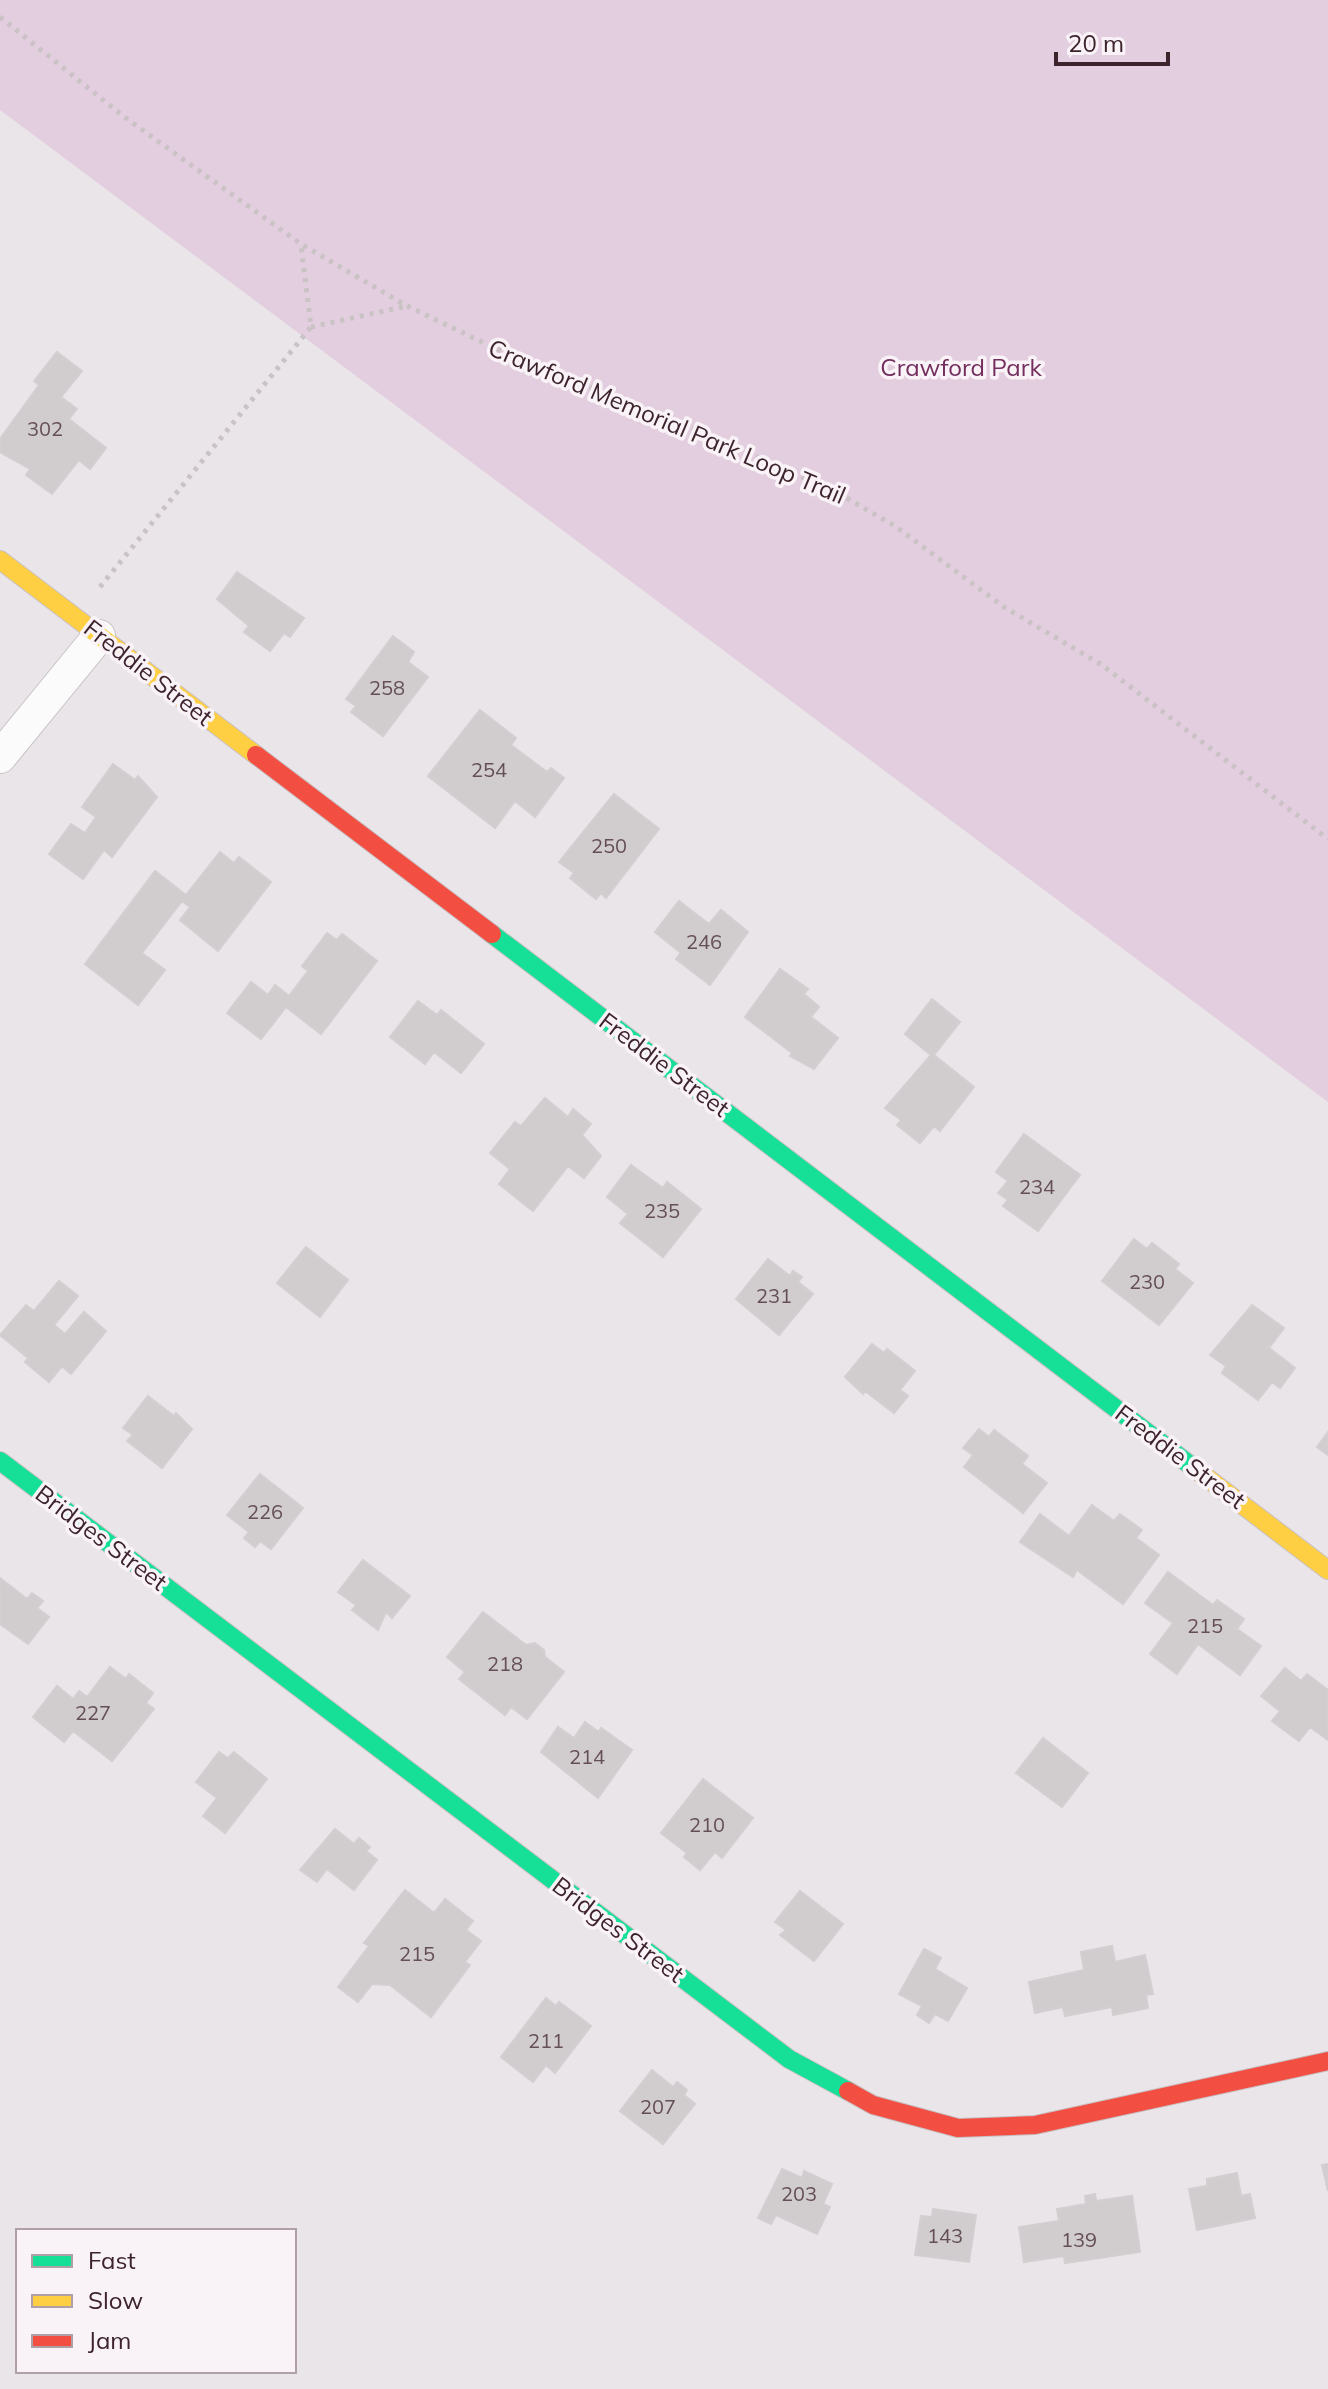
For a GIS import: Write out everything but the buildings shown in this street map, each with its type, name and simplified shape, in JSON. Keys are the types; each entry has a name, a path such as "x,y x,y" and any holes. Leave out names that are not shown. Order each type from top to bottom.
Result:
{"street":[{"name":"Freddie Street","path":"0,560 1328,1570"},
{"path":"0,757 88,627"},
{"name":"Bridges Street","path":"0,1461 789,2059 873,2105 958,2128 1035,2125 1328,2061"}],"path":[{"name":"Crawford Memorial Park Loop Trail","path":"0,17 123,116 301,244 407,306 518,359 681,423 838,493 895,526 1004,607 1102,665 1328,839"},
{"path":"301,244 311,327"},
{"path":"88,627 311,327 407,306"}],"green space":[{"name":"Crawford Park","path":"0,0 1328,0 1328,1102 0,110"}],"traffic: fast":[{"path":"492,934 1198,1471"},
{"path":"0,1461 789,2059 848,2091"}],"traffic: slow":[{"path":"0,560 256,755"},
{"path":"1198,1471 1328,1570"}],"traffic: jam":[{"path":"256,755 492,934"},
{"path":"848,2091 873,2105 958,2128 1035,2125 1328,2061"}]}
